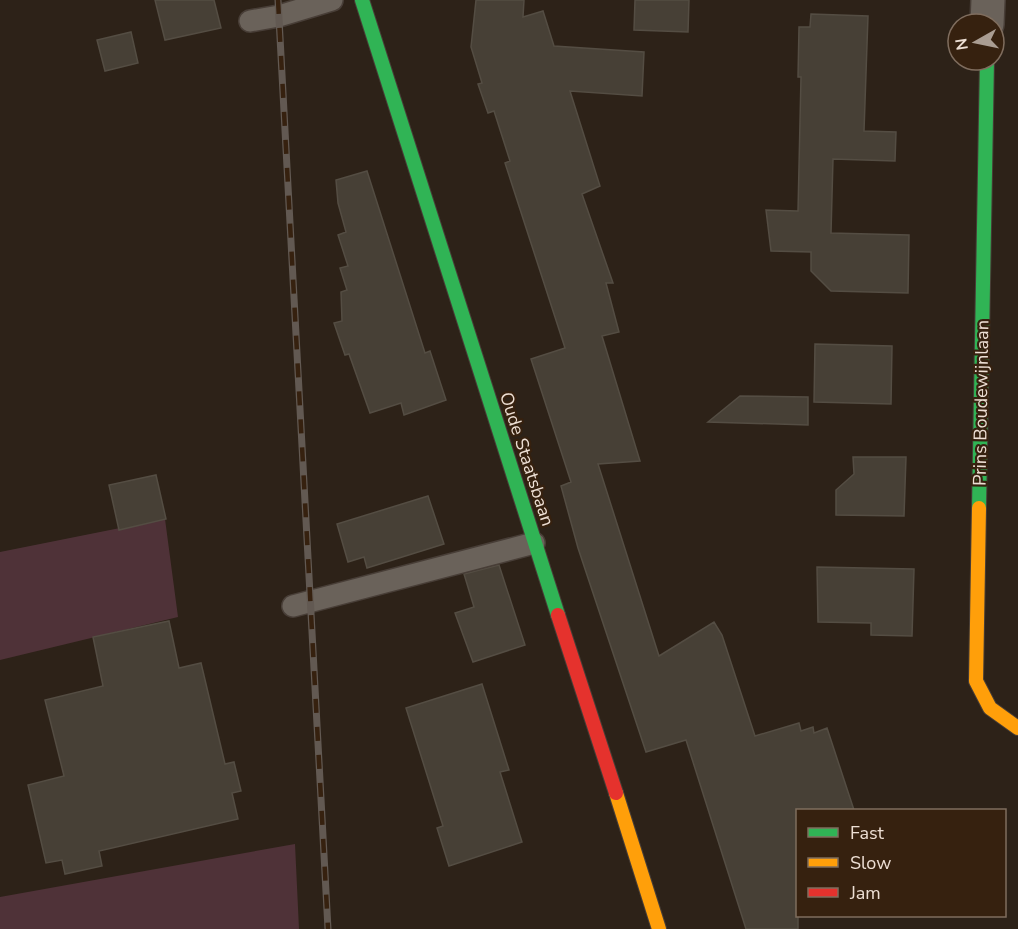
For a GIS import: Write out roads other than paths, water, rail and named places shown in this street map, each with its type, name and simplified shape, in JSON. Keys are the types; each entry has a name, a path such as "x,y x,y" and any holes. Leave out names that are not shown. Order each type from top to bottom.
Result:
{"street":[{"name":"Oude Staatsbaan","path":"362,0 659,929"},
{"name":"Prins Boudewijnlaan","path":"987,72 976,681 990,708 1018,728"}],"lane":[{"path":"250,21 279,16 332,0"},
{"path":"293,606 534,543"}],"railway":[{"path":"278,0 328,929"}]}
